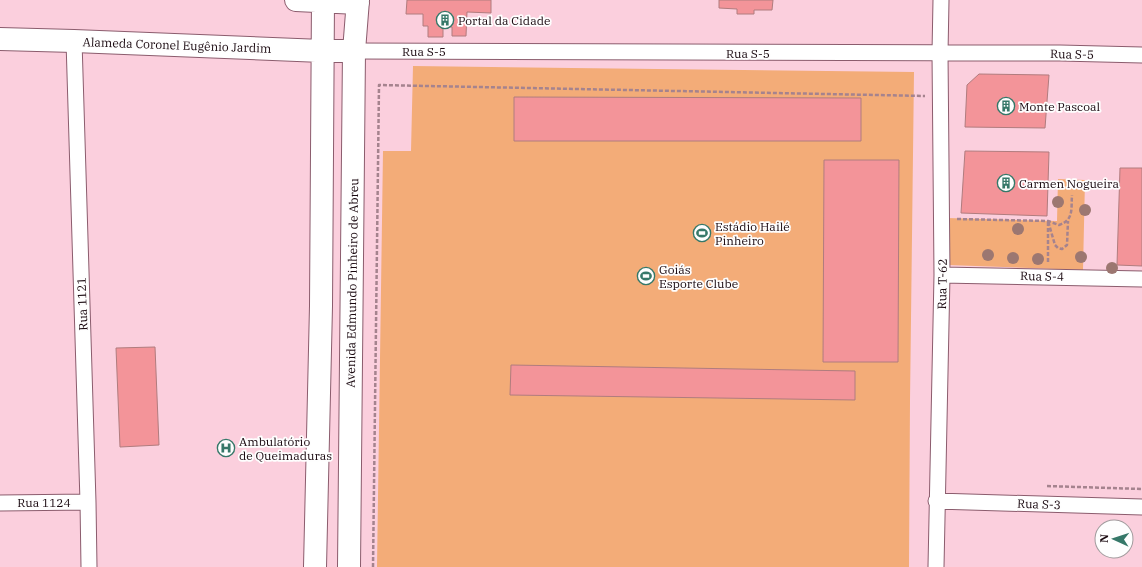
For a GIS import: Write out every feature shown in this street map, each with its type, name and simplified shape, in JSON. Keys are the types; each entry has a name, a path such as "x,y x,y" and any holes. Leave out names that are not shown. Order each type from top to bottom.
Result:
{"main road":[{"path":"296,0 358,2"},
{"path":"315,567 321,306 323,0"},
{"name":"Avenida Edmundo Pinheiro de Abreu","path":"349,567 354,51 358,2"},
{"name":"Alameda Coronel Eugênio Jardim","path":"0,39 354,51"}],"street":[{"name":"Rua T-62","path":"936,567 936,501 942,275 941,0"},
{"name":"Rua 1121","path":"74,41 89,567"},
{"name":"Rua S-5","path":"354,51 1142,55"},
{"name":"Rua S-4","path":"942,275 1142,278"},
{"name":"Rua S-3","path":"936,501 1142,507"},
{"name":"Rua 1124","path":"0,503 88,502"}],"path":[{"path":"373,567 379,85 928,96"},
{"path":"1048,221 1055,245 1062,249 1067,245 1068,220 1070,218 1072,195"},
{"path":"951,218 1048,221 1059,225 1066,223 1068,220"},
{"path":"1048,221 1048,276"},
{"path":"1046,486 1142,489"}],"shaded area":[{"name":"Goiás Esporte Clube","path":"413,66 914,72 909,567 377,567 383,151 411,151"},
{"path":"1058,179 1085,180 1083,270 947,265 947,218 1057,221"}],"building":[{"name":"Portal da Cidade","path":"407,0 491,0 491,13 467,12 466,36 452,36 452,27 443,27 443,37 428,37 428,26 423,26 423,14 406,14"},
{"path":"719,0 773,0 772,10 754,10 754,14 737,14 737,9 719,8"},
{"name":"Monte Pascoal","path":"979,74 1049,75 1045,128 965,127 967,85"},
{"path":"514,97 861,98 861,141 514,141"},
{"name":"Carmen Nogueira","path":"965,151 1049,152 1047,216 961,213"},
{"path":"824,160 899,160 898,362 823,362"},
{"path":"1120,168 1142,168 1142,266 1117,265"},
{"path":"155,347 159,445 120,447 116,348"},
{"path":"511,365 855,371 855,400 510,395"}],"place":[{"name":"Portal da Cidade","path":"445,20"},
{"name":"Monte Pascoal","path":"1006,106"},
{"name":"Carmen Nogueira","path":"1006,183"},
{"name":"Estádio Hailé Pinheiro","path":"702,233"},
{"name":"Goiás Esporte Clube","path":"646,276"},
{"name":"Ambulatório de Queimaduras","path":"226,448"}]}
